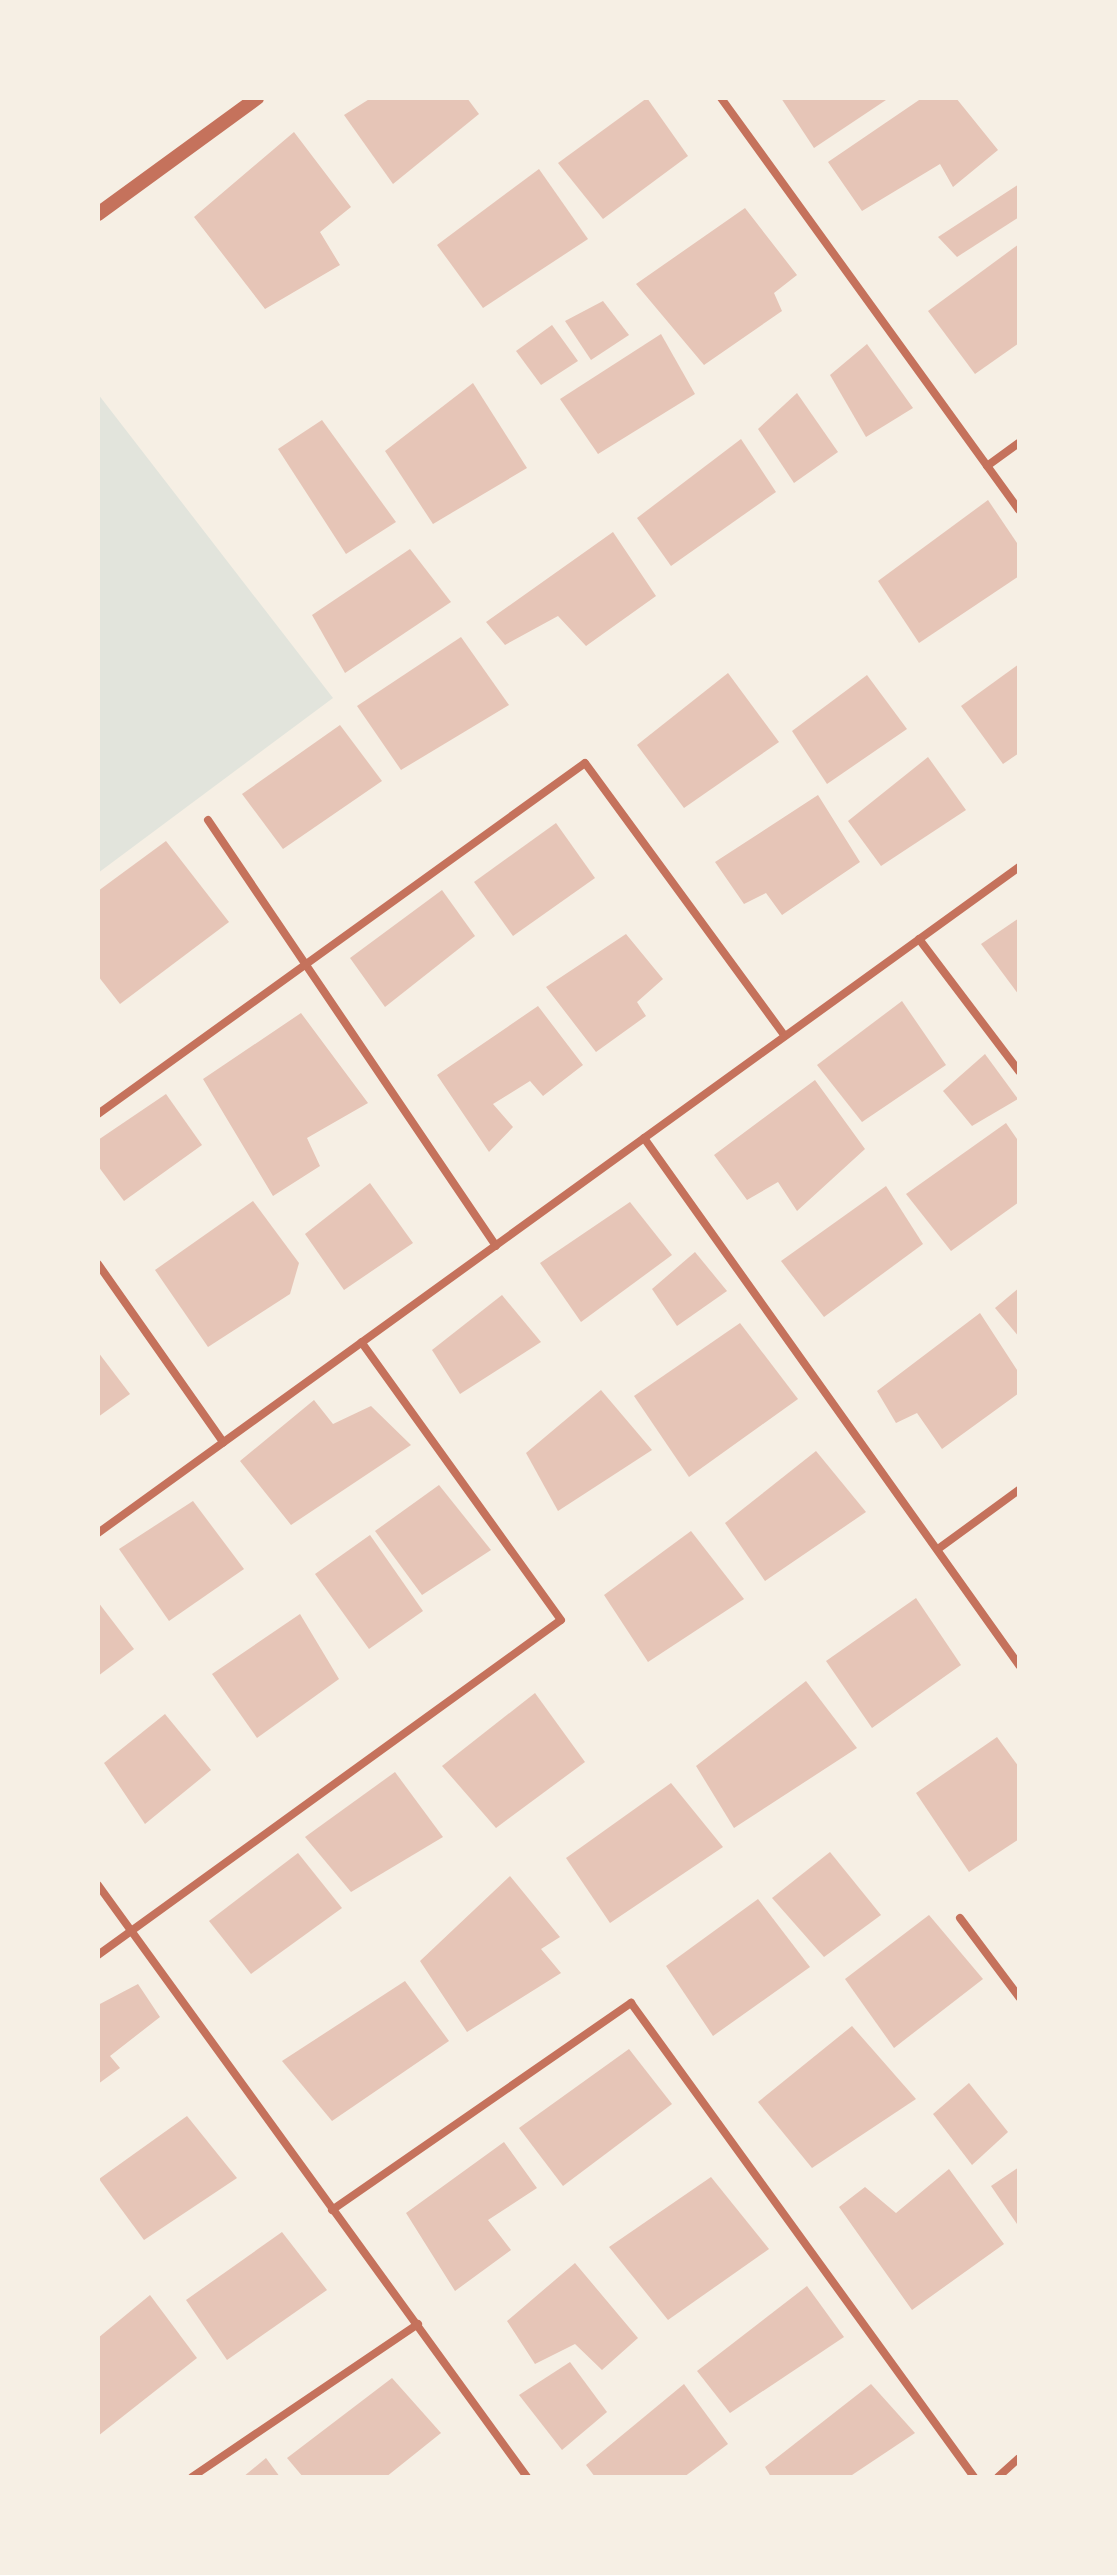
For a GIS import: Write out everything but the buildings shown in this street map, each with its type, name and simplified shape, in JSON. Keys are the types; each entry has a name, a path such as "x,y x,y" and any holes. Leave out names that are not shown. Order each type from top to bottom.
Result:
{"street":[{"path":"98,214 257,98"},
{"path":"721,98 1019,510"},
{"path":"987,466 1019,443"},
{"path":"98,1114 585,763 785,1036"},
{"path":"208,820 496,1246"},
{"path":"98,1533 1019,867"},
{"path":"919,939 1019,1071"},
{"path":"644,1138 1019,1665"},
{"path":"98,1264 223,1442"},
{"path":"98,1955 561,1620 361,1342"},
{"path":"938,1549 1019,1490"},
{"path":"98,1885 527,2477"},
{"path":"960,1918 1019,1997"},
{"path":"332,2210 631,2003 974,2477"},
{"path":"192,2477 418,2324"},
{"path":"998,2477 1019,2458"}],"shaded area":[{"path":"98,394 333,698 98,873"}]}
